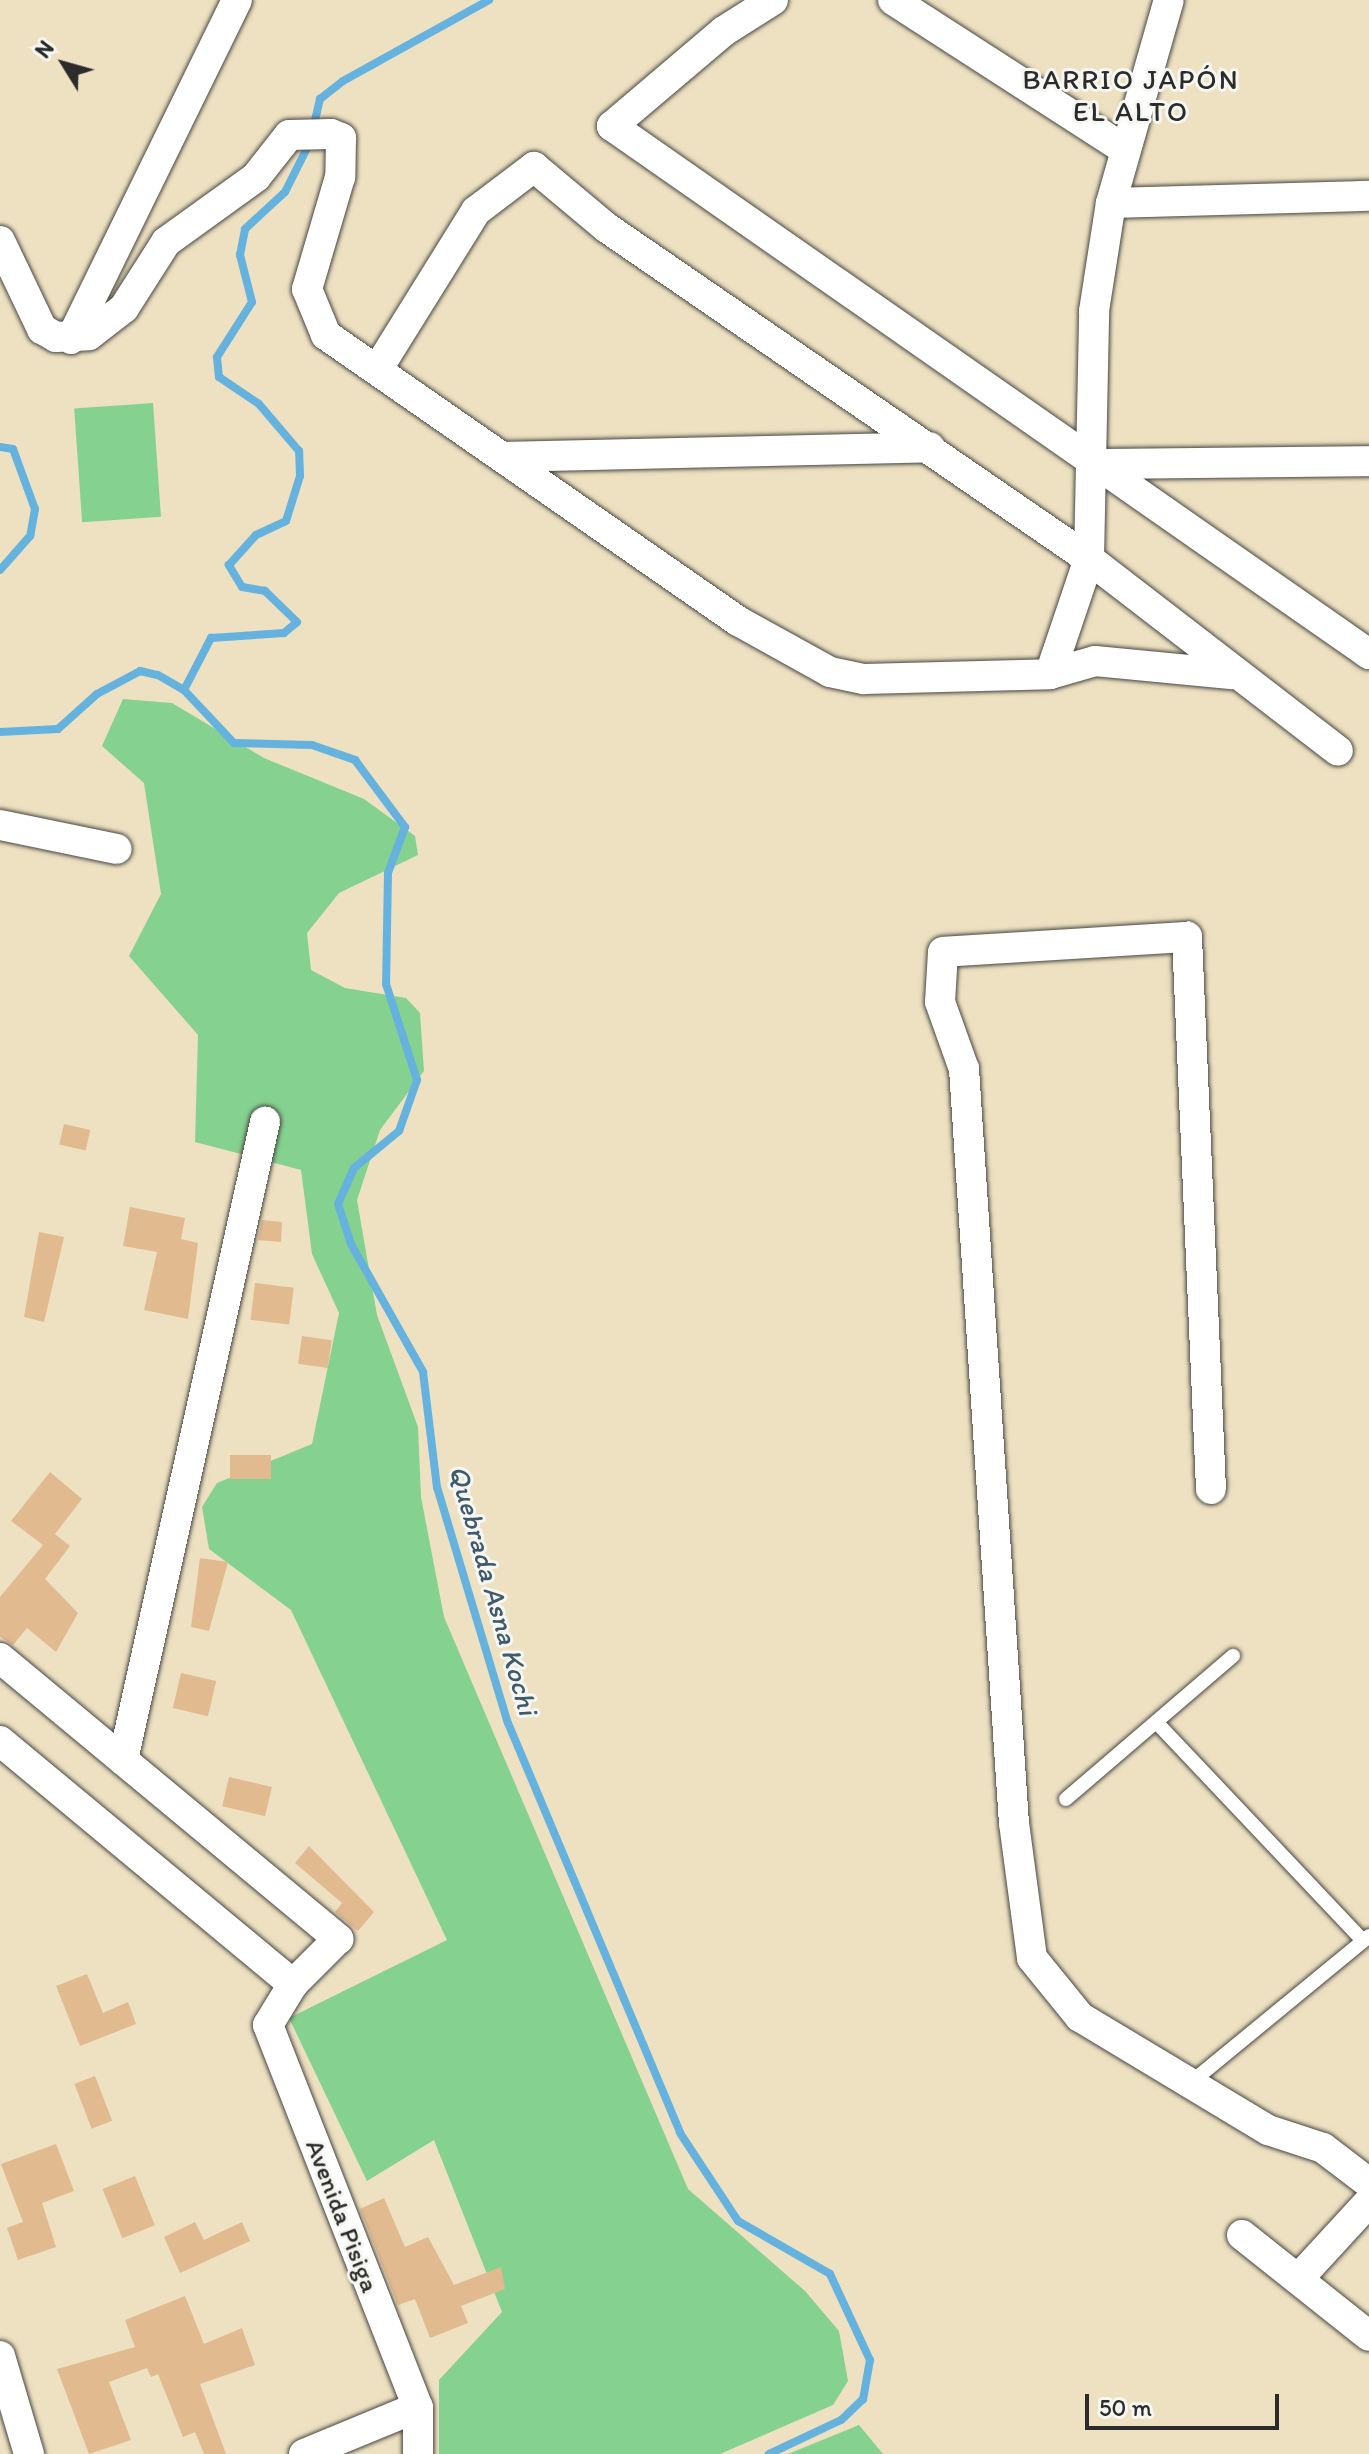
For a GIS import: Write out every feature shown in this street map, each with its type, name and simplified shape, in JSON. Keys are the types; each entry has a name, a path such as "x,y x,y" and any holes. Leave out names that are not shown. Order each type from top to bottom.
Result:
{"street":[{"path":"71,339 237,0"},
{"path":"773,0 713,40 612,126 1369,654"},
{"path":"893,0 1124,149"},
{"path":"1050,674 1089,559 1094,463 1094,311 1111,203 1169,0"},
{"path":"0,241 42,329 71,339 89,335 124,308 166,242 256,177 289,135 331,134 341,138 340,177 307,289 326,335 738,621 830,672 864,679 1050,674 1095,661 1231,674"},
{"path":"377,370 476,211 534,167 607,228 1089,559 1231,674 1338,751"},
{"path":"1111,203 1369,196"},
{"path":"505,457 930,447"},
{"path":"1094,463 1137,469 1369,461"},
{"path":"0,825 117,849"},
{"path":"1211,1489 1187,937 943,952 940,1002 964,1069 1014,1823 1032,1958 1080,2017 1194,2080 1268,2130 1323,2148 1369,2183"},
{"path":"123,1760 265,1122"},
{"name":"Avenida Pisiga","path":"0,1658 338,1939 293,1984 268,2025 418,2407 418,2454"},
{"path":"7,1758 293,1984"},
{"path":"1299,2278 1369,2202"},
{"path":"1242,2235 1369,2336"},
{"path":"0,2356 29,2454"},
{"path":"304,2454 418,2407"}],"lane":[{"path":"1066,1799 1159,1725 1233,1656"},
{"path":"1159,1725 1366,1938 1194,2080"}],"green space":[{"path":"153,403 161,517 82,522 74,409"},
{"path":"123,699 172,703 264,758 364,799 415,836 418,855 339,893 307,933 311,970 345,988 406,998 420,1013 424,1071 380,1130 357,1200 377,1315 418,1427 421,1497 444,1617 688,2189 805,2291 839,2331 848,2381 833,2405 720,2454 439,2454 439,2380 502,2312 434,2140 367,2181 289,2018 447,1940 291,1610 209,1549 202,1507 217,1483 312,1444 339,1313 312,1254 301,1170 195,1142 198,1035 129,956 161,894 144,783 102,746"},
{"path":"859,2425 883,2454 788,2454"}],"building":[{"path":"64,1124 90,1130 86,1151 59,1144"},
{"path":"130,1207 185,1218 181,1239 198,1243 188,1319 144,1310 157,1252 123,1246"},
{"path":"262,1220 282,1222 281,1242 258,1240"},
{"path":"39,1232 64,1237 44,1322 24,1317"},
{"path":"255,1283 294,1288 289,1324 250,1320"},
{"path":"302,1336 332,1340 328,1368 298,1364"},
{"path":"230,1455 271,1455 271,1479 230,1479"},
{"path":"50,1472 82,1499 55,1534 70,1546 45,1579 78,1613 56,1652 27,1628 13,1645 0,1637 0,1597 43,1545 11,1521"},
{"path":"200,1558 228,1562 209,1631 191,1627"},
{"path":"181,1673 216,1681 208,1716 173,1708"},
{"path":"229,1777 272,1787 265,1816 222,1806"},
{"path":"309,1846 374,1912 358,1931 335,1912 342,1903 295,1863"},
{"path":"87,1974 103,2013 128,2002 136,2024 80,2046 56,1986"},
{"path":"95,2076 112,2121 92,2129 74,2084"},
{"path":"56,2144 74,2191 42,2203 56,2247 18,2260 7,2228 23,2222 1,2164"},
{"path":"135,2176 155,2225 122,2238 103,2189"},
{"path":"384,2198 405,2247 428,2237 454,2285 501,2267 505,2289 461,2306 468,2323 430,2338 415,2299 398,2305 360,2209"},
{"path":"195,2222 204,2240 242,2222 250,2241 180,2273 164,2237"},
{"path":"185,2296 204,2344 242,2328 255,2365 200,2384 226,2454 204,2454 195,2432 183,2437 158,2374 151,2377 147,2368 109,2382 131,2440 89,2454 57,2369 135,2347 125,2320"}],"waterway":[{"path":"313,129 320,99 343,81 489,0"},
{"path":"184,690 211,638 284,633 297,622 265,591 242,587 229,565 256,535 286,521 300,476 299,451 259,404 219,377 217,357 252,302 240,255 245,229 285,192 310,142"},
{"name":"Quebrada Asna Kochi","path":"0,447 13,449 35,509 30,536 0,570"},
{"name":"Quebrada Asna Kochi","path":"0,732 58,729 97,694 140,671 158,675 184,690 234,743 312,745 355,760 405,827 388,873 386,984 417,1080 399,1131 354,1168 338,1204 351,1244 423,1372 437,1487 508,1723 680,2133 738,2221 830,2274 870,2360 863,2399 841,2420 769,2454"}],"district":[{"name":"BARRIO JAPÓN EL ALTO","path":"1131,95"}]}
